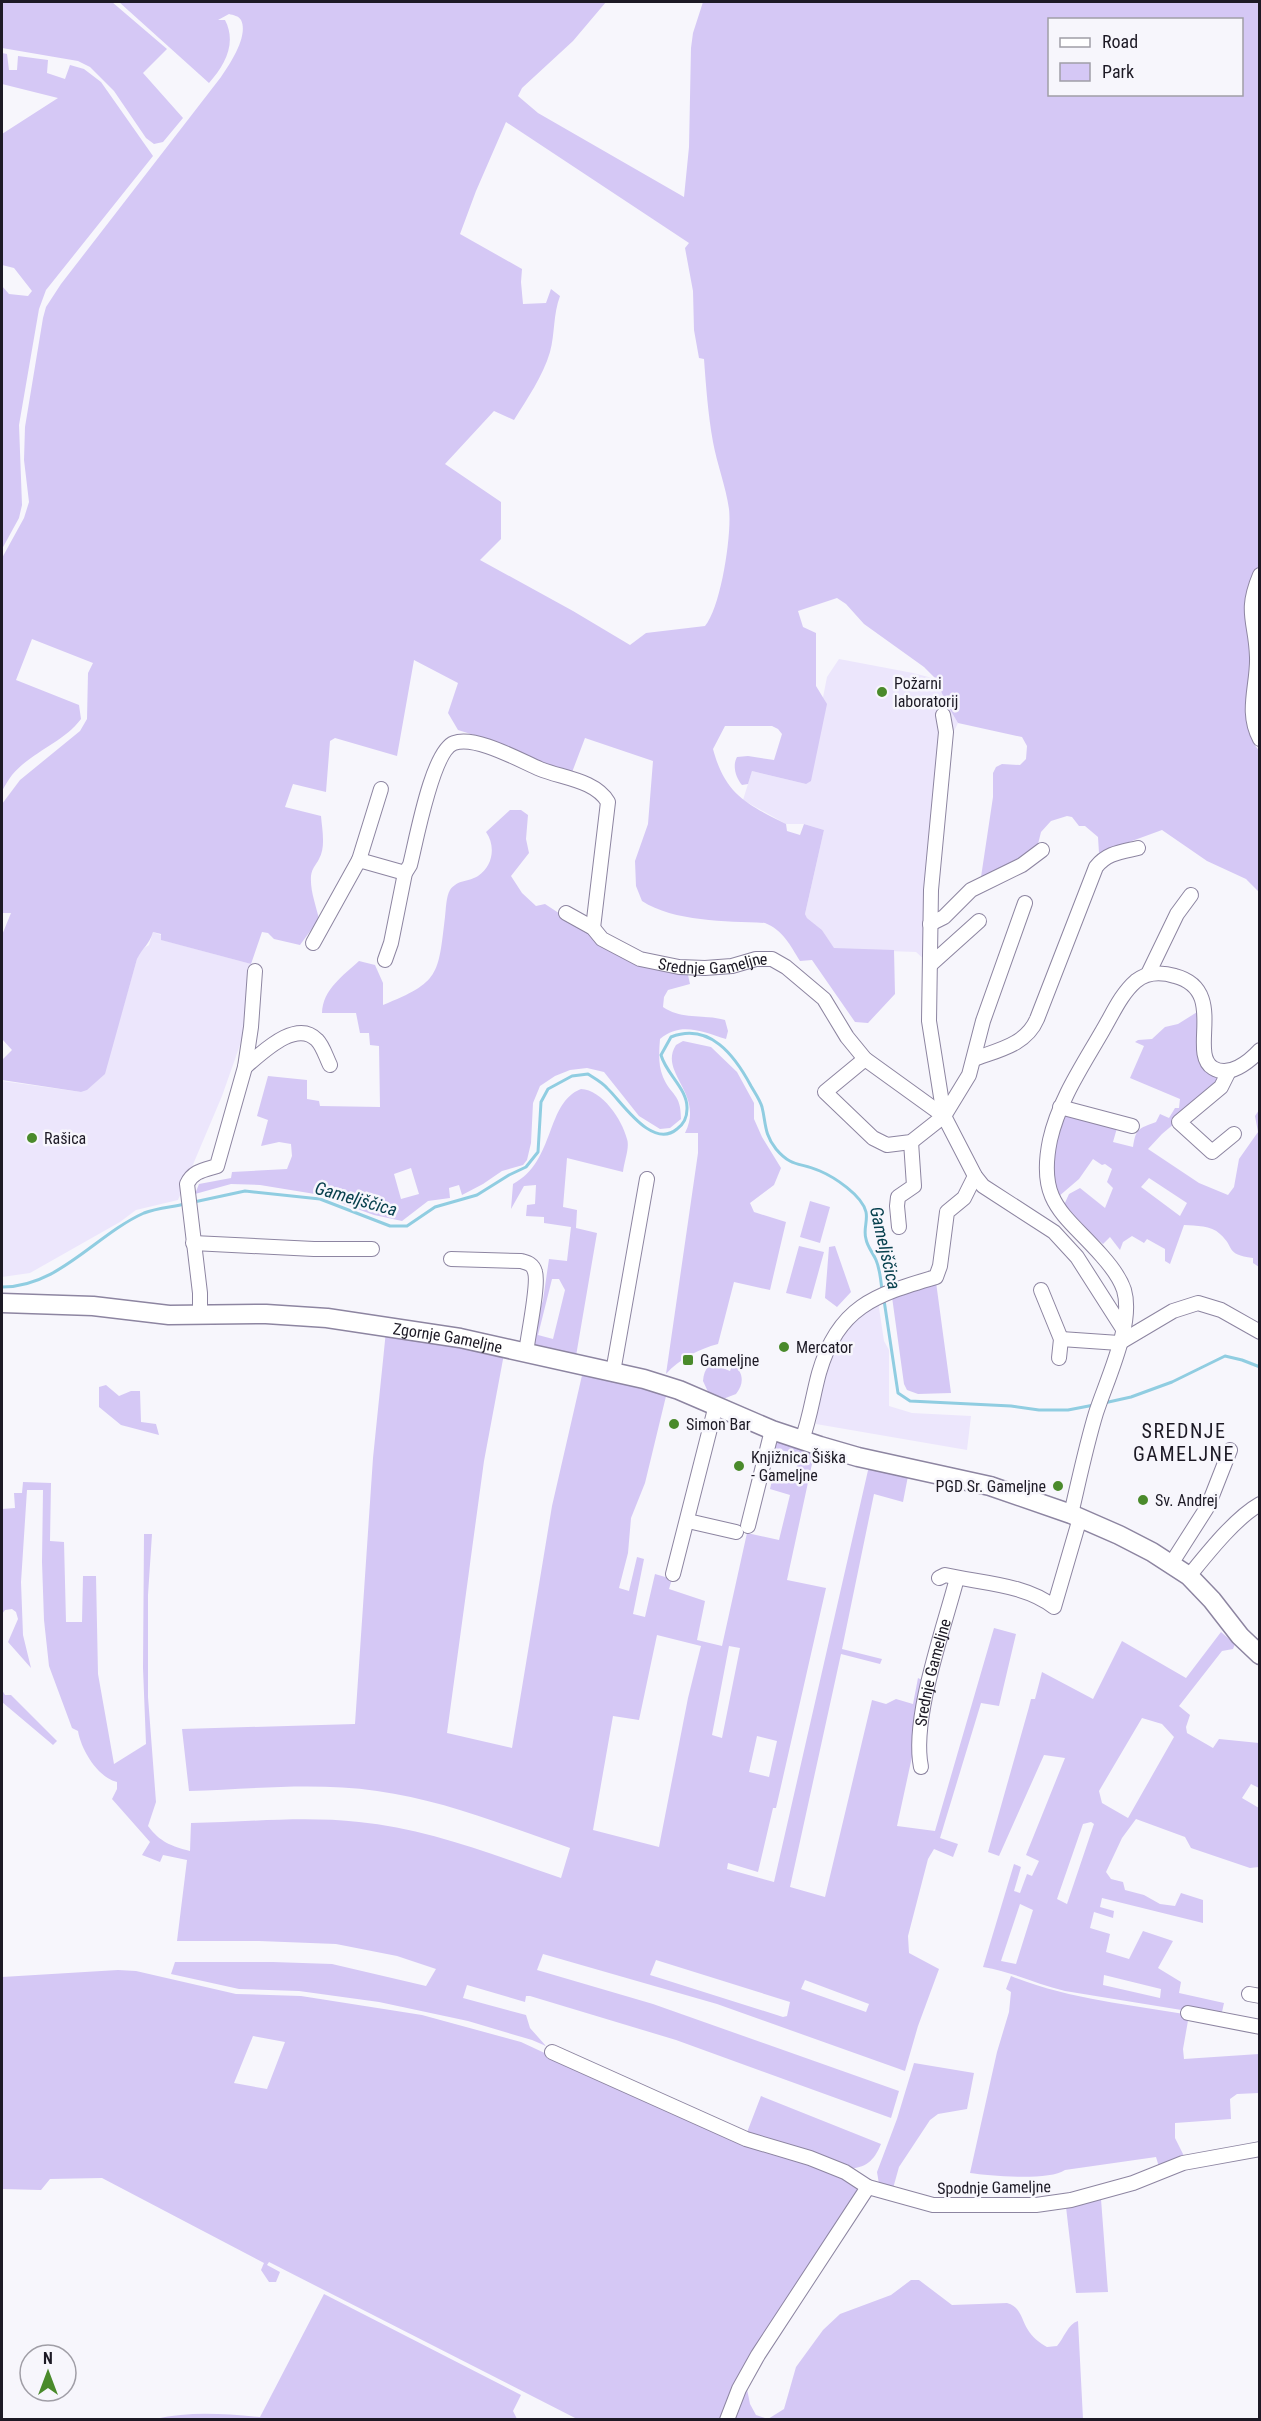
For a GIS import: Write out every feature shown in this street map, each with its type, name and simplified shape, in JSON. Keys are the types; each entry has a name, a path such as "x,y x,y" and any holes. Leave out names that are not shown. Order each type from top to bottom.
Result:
{"street":[{"path":"1260,575 1251,597 1250,612 1257,657 1252,704 1255,730 1260,739"},
{"name":"Srednje Gameljne","path":"943,716 946,732 930,924 929,1021 944,1116 975,1176 983,1186 1054,1232 1077,1257 1123,1329"},
{"path":"385,960 391,943 405,873 410,866 428,791 440,758 446,747 454,742 479,743 549,773 602,792 608,802 593,928"},
{"path":"313,943 359,860 381,789"},
{"path":"974,1059 1008,1047 1029,1035 1096,867 1111,854 1138,848"},
{"path":"930,924 944,917 971,890 1015,869 1042,850"},
{"path":"359,860 405,873"},
{"path":"1148,974 1177,914 1191,895"},
{"path":"865,1059 825,1092 873,1138 887,1145 911,1142 944,1116 969,1075 983,1021 1024,903"},
{"name":"Srednje Gameljne","path":"566,913 593,928 602,939 621,951 640,959 679,967 705,968 772,959 786,967 824,999 847,1037 865,1059 944,1116"},
{"path":"930,965 978,921"},
{"path":"200,1315 200,1293 187,1184 190,1177 198,1172 217,1166 245,1067 251,1027 255,971"},
{"path":"939,1578 945,1575 1015,1589 1046,1601 1054,1607 1076,1516 1096,1413 1123,1329 1126,1307 1124,1289 1110,1264 1062,1214 1050,1195 1046,1172 1048,1151 1060,1107 1121,998 1136,981 1148,974 1161,973 1177,976 1188,982 1203,999 1206,1012 1204,1054 1208,1064 1214,1069 1229,1071 1251,1060 1260,1050"},
{"path":"245,1067 289,1034 304,1034 315,1038 320,1042 330,1065"},
{"path":"1229,1071 1221,1087 1179,1122 1212,1152 1234,1134"},
{"path":"1060,1107 1132,1126"},
{"path":"899,1227 898,1197 914,1186 911,1142"},
{"path":"802,1440 819,1375 835,1333 846,1319 874,1299 936,1277 940,1266 947,1212 964,1198 975,1176"},
{"path":"613,1372 647,1179"},
{"path":"193,1243 314,1249 372,1249"},
{"name":"Zgornje Gameljne","path":"2,1303 72,1305 160,1314 266,1314 327,1318 460,1338 526,1353 536,1287 535,1270 530,1263 452,1259"},
{"path":"1041,1290 1060,1340 1059,1358"},
{"path":"1060,1340 1119,1343 1173,1311 1198,1303 1221,1310 1260,1332"},
{"path":"526,1353 660,1384 802,1440 858,1457 990,1486 1076,1516 1127,1539 1189,1576 1212,1600 1240,1636 1260,1655"},
{"path":"673,1574 716,1406"},
{"path":"688,1521 742,1529 772,1430"},
{"path":"1171,1564 1208,1506 1230,1450"},
{"path":"1189,1576 1222,1538 1250,1510 1260,1504"},
{"name":"Srednje Gameljne","path":"921,1767 918,1751 925,1700 957,1578"},
{"path":"1188,2013 1260,2027"},
{"name":"Spodnje Gameljne","path":"552,2052 746,2139 810,2158 844,2172 868,2187 933,2205 1036,2205 1101,2193 1183,2163 1260,2149"},
{"path":"727,2420 739,2389 758,2355 868,2187"}],"shaded area":[{"path":"839,659 936,679 958,723 947,745 926,961 916,952 834,949 822,930 805,914 824,830 804,824 786,824 743,800 752,771 806,784 827,677"},
{"path":"153,932 161,935 162,940 251,964 247,1025 222,1096 178,1200 136,1210 120,1222 30,1273 2,1277 2,1081 81,1092 104,1074 137,959 141,950 149,945"},
{"path":"878,1301 884,1341 889,1350 889,1406 912,1413 971,1416 967,1450 816,1424 819,1396 830,1357 849,1322"}],"green space":[{"path":"2,2 112,2 167,49 143,73 183,118 163,142 154,144 146,138 114,91 90,67 78,61 2,48"},
{"path":"119,2 606,2 573,41 522,88 518,96 538,113 684,197 689,147 691,48 693,33 703,2 1259,2 1260,563 1250,584 1251,658 1247,693 1248,723 1254,744 1260,752 1259,892 1246,879 1207,861 1162,830 1099,853 1098,837 1085,826 1079,826 1072,817 1067,816 1051,821 1041,832 1037,848 1007,870 984,880 981,877 993,797 993,773 996,767 1002,764 1020,765 1026,759 1027,746 1022,737 958,723 936,679 924,667 864,624 846,604 837,598 798,611 803,627 816,633 816,686 827,704 811,781 806,784 752,771 748,784 742,785 736,775 737,757 748,756 774,760 782,734 772,726 725,726 713,749 724,777 739,796 748,803 786,824 787,831 800,835 804,824 824,830 805,914 822,930 834,948 894,950 895,994 868,1023 855,1022 812,960 800,961 786,939 771,926 765,923 685,917 655,908 642,901 636,886 635,861 648,824 653,761 585,738 571,775 490,740 458,730 448,713 458,683 414,660 397,756 335,738 330,741 326,792 293,784 285,807 321,816 323,838 321,854 311,876 312,893 319,919 300,945 274,939 268,933 262,932 251,964 161,940 161,934 153,932 137,959 105,1074 87,1090 81,1092 2,1080 2,1060 12,1050 2,1039 2,935 11,913 2,913 2,804 20,780 80,731 87,719 88,673 93,663 32,639 16,680 79,705 81,719 65,735 20,767 2,791 2,558 24,518 29,502 24,460 25,427 43,318 46,307 61,284 229,65 240,42 243,27 239,18 229,14 218,20 225,20 230,37 228,53 220,69 209,83","holes":["506,122 689,243 685,248 693,291 694,330 699,358 704,359 711,432 729,509 727,552 716,603 705,626 646,633 630,645 480,560 501,539 501,502 445,464 494,411 514,420 547,361 560,296 551,289 546,303 523,304 522,269 460,234"]},
{"path":"2,53 7,54 9,70 17,70 18,56 48,60 47,73 65,79 70,65 84,69 101,82 153,156 46,290 39,309 19,425 22,505 19,518 2,549 2,286 9,294 28,296 32,291 14,268 2,265 2,134 58,98 2,84"},
{"path":"510,810 521,810 528,815 526,839 529,853 511,876 522,893 536,906 545,904 571,921 688,975 690,984 668,990 664,997 663,1007 678,1014 725,1020 728,1031 726,1039 701,1031 684,1029 676,1030 660,1039 661,1072 677,1099 681,1119 670,1128 660,1129 639,1116 604,1072 587,1068 570,1070 540,1086 533,1103 531,1143 527,1160 523,1165 502,1171 462,1195 459,1185 449,1188 450,1198 428,1201 402,1221 374,1215 315,1194 260,1185 231,1184 195,1194 199,1184 231,1178 232,1172 287,1169 292,1156 291,1144 279,1142 261,1146 268,1120 257,1116 268,1076 307,1080 307,1099 319,1101 320,1106 380,1107 379,1046 370,1045 369,1033 360,1033 356,1013 322,1013 323,1004 335,984 359,961 375,965 383,983 383,1005 416,990 426,982 433,974 437,964 450,890 460,882 478,876 490,861 492,849 486,832","holes":["411,1168 419,1194 401,1199 394,1174"]},
{"path":"1202,1009 1199,1040 1220,1077 1221,1084 1162,1134 1148,1149 1199,1183 1228,1195 1234,1187 1239,1159 1258,1132 1255,1116 1259,1110 1259,1267 1253,1263 1253,1258 1238,1255 1216,1231 1203,1226 1184,1225 1170,1264 1165,1261 1165,1249 1147,1239 1144,1243 1132,1236 1123,1242 1120,1250 1110,1237 1103,1244 1076,1221 1064,1205 1069,1194 1080,1188 1105,1208 1113,1188 1107,1182 1112,1169 1093,1159 1079,1179 1058,1197 1051,1173 1061,1113 1117,1128 1113,1142 1133,1147 1139,1130 1156,1122 1160,1114 1169,1118 1175,1108 1179,1108 1180,1099 1130,1078 1144,1046 1135,1042 1152,1039 1165,1027 1178,1024","holes":["1149,1178 1187,1203 1180,1216 1141,1187"]},
{"path":"683,1041 711,1047 737,1072 754,1103 754,1119 762,1137 781,1168 774,1185 750,1203 754,1212 786,1222 770,1290 734,1282 718,1344 690,1355 666,1374 698,1153 698,1133 685,1133 690,1119 690,1106 673,1065 672,1055 676,1045"},
{"path":"581,1089 596,1094 616,1115 628,1142 623,1172 567,1158 563,1207 577,1210 576,1228 597,1233 576,1356 532,1345 533,1323 543,1300 549,1259 567,1261 571,1227 544,1223 544,1217 526,1216 527,1205 535,1204 536,1185 524,1186 511,1209 513,1184 527,1174 537,1161 561,1107 570,1096","holes":["552,1279 559,1279 565,1290 553,1339 538,1335"]},
{"path":"810,1201 830,1207 820,1243 800,1237"},
{"path":"799,1246 824,1252 811,1299 786,1293"},
{"path":"835,1246 851,1292 837,1307 825,1298 829,1247"},
{"path":"936,1282 951,1393 918,1394 907,1390 904,1384 892,1297"},
{"path":"386,1331 504,1354 484,1461 447,1733 512,1748 552,1506 583,1371 667,1392 645,1483 631,1518 628,1553 619,1588 629,1591 637,1557 644,1559 633,1614 645,1617 655,1574 672,1579 669,1589 705,1601 697,1640 722,1646 747,1533 779,1540 790,1495 770,1489 774,1471 794,1476 800,1455 773,1448 776,1439 815,1450 787,1580 826,1588 776,1808 773,1808 758,1872 728,1863 727,1869 774,1882 869,1466 908,1476 903,1502 874,1494 842,1649 882,1659 880,1664 841,1654 790,1887 825,1897 872,1700 886,1704 896,1699 913,1704 918,1678 928,1683 897,1826 935,1831 994,1628 1016,1634 999,1706 981,1703 940,1838 958,1844 953,1857 934,1849 928,1859 908,1936 909,1953 939,1969 918,2026 905,2071 717,2004 543,1954 537,1970 653,2004 899,2091 891,2118 676,2040 530,1996 526,1996 525,2002 467,1985 463,1998 526,2015 530,2028 546,2046 468,2021 379,2002 299,1991 239,1989 171,1974 175,1962 332,1964 426,1986 436,1969 397,1956 336,1944 177,1941 187,1860 163,1855 160,1862 142,1855 150,1842 112,1799 117,1789 117,1782 103,1774 86,1754 78,1731 72,1728 49,1666 44,1620 42,1562 43,1490 27,1490 21,1582 23,1635 31,1668 8,1642 18,1619 16,1612 12,1609 5,1610 2,1614 2,1509 15,1508 14,1493 22,1493 23,1482 51,1483 50,1541 64,1542 66,1622 82,1622 83,1576 96,1576 98,1674 114,1764 146,1744 143,1668 144,1534 152,1534 148,1595 148,1697 156,1802 148,1826 162,1840 190,1851 191,1823 296,1819 359,1822 410,1830 487,1852 561,1878 570,1848 475,1815 402,1795 330,1787 189,1791 182,1729 355,1724 373,1458","holes":["657,1635 701,1646 688,1698 659,1847 593,1830 613,1716 639,1720","729,1646 740,1648 722,1738 712,1735","757,1736 777,1741 769,1777 749,1772","656,1960 790,2002 787,2016 783,2017 650,1975","805,1980 869,2004 866,2012 801,1989"]},
{"path":"722,1360 720,1367 730,1371 733,1363 742,1378 741,1386 736,1394 723,1399 709,1394 703,1381 708,1366"},
{"path":"106,1385 119,1396 131,1391 140,1391 141,1422 156,1424 159,1435 121,1425 99,1407 99,1387"},
{"path":"1221,1632 1235,1644 1233,1649 1222,1651 1179,1706 1190,1715 1186,1727 1187,1733 1213,1748 1219,1739 1259,1743 1259,1788 1251,1784 1242,1798 1259,1808 1259,1867 1250,1868 1191,1848 1185,1837 1136,1819 1122,1838 1106,1872 1111,1879 1123,1882 1125,1890 1144,1895 1160,1904 1175,1906 1181,1893 1203,1900 1203,1923 1102,1898 1100,1907 1114,1911 1113,1918 1094,1912 1090,1928 1110,1934 1106,1952 1129,1959 1143,1931 1173,1941 1158,1968 1181,1982 1179,1993 1224,2003 1222,2012 1206,2014 1065,1991 983,1967 1014,1864 1021,1867 1014,1891 1020,1893 1027,1874 1032,1876 1039,1861 1026,1855 1065,1758 1044,1755 999,1856 988,1852 1031,1699 1035,1699 1042,1672 1093,1699 1122,1641 1186,1678","holes":["1142,1718 1162,1724 1174,1737 1128,1818 1102,1803 1099,1791","1091,1822 1094,1824 1067,1904 1057,1899 1083,1824","1020,1904 1033,1910 1016,1964 1001,1961","1104,1975 1161,1989 1160,1998 1103,1985"]},
{"path":"2,1690 5,1695 11,1695 57,1741 53,1745 2,1702"},
{"path":"118,1970 136,1971 236,1994 301,1996 422,2015 521,2042 579,2069 807,2162 853,2183 858,2190 857,2194 723,2419 579,2420 269,2262 267,2265 280,2272 276,2282 269,2282 261,2270 264,2263 102,2178 50,2179 41,2190 2,2189 2,1977","holes":["253,2036 285,2042 267,2089 234,2083"]},
{"path":"1011,1976 1076,1996 1189,2015 1183,2049 1184,2059 1259,2054 1259,2093 1237,2094 1230,2099 1231,2119 1175,2123 1175,2138 1185,2158 1159,2167 1156,2157 1065,2170 1046,2176 1019,2177 970,2173 997,2052 1009,2012 1011,1992 1006,1989"},
{"path":"914,2063 974,2073 967,2109 938,2114 930,2120 899,2167 892,2192 879,2184 877,2172 897,2119"},
{"path":"761,2096 881,2144 875,2155 864,2165 847,2169 746,2135"},
{"path":"1101,2199 1108,2292 1076,2293 1066,2207"},
{"path":"911,2280 919,2280 952,2305 1007,2303 1012,2305 1018,2310 1032,2335 1047,2347 1057,2346 1069,2328 1078,2321 1083,2419 732,2420 744,2390 747,2389 750,2404 756,2415 768,2419 784,2409 796,2367 823,2330 840,2314 891,2295"},
{"path":"324,2294 521,2395 513,2411 517,2419 155,2419 195,2414 260,2417"}],"waterway":[{"name":"Gameljščica","path":"194,1202 245,1191 320,1199 390,1226 407,1226 435,1207 477,1195 526,1167 538,1152 541,1102 548,1089 572,1076 588,1074 600,1082 638,1122 648,1129 667,1134 677,1129 686,1118 686,1102 681,1088 667,1069 661,1055 671,1037 698,1034 720,1045 745,1075 760,1102 769,1138 776,1149 792,1162 813,1168 833,1178 859,1199 866,1212 865,1236 875,1257 882,1291"},
{"name":"Gameljščica","path":"2,1287 22,1285 41,1279 76,1258 126,1222 144,1213 185,1204"},
{"name":"Gameljščica","path":"884,1300 898,1393 910,1401 1011,1406 1039,1410 1068,1410 1094,1405"},
{"name":"Gameljščica","path":"1104,1403 1131,1397 1172,1382 1225,1356 1260,1367"}],"place":[{"name":"Požarni laboratorij","path":"882,692"},
{"name":"Rašica","path":"32,1138"},
{"name":"Mercator","path":"784,1347"},
{"name":"Gameljne","path":"688,1360"},
{"name":"Simon Bar","path":"674,1424"},
{"name":"Knjižnica Šiška - Gameljne","path":"739,1466"},
{"name":"PGD Sr. Gameljne","path":"1058,1486"},
{"name":"Sv. Andrej","path":"1143,1500"}],"district":[{"name":"SREDNJE GAMELJNE","path":"1184,1442"}]}
